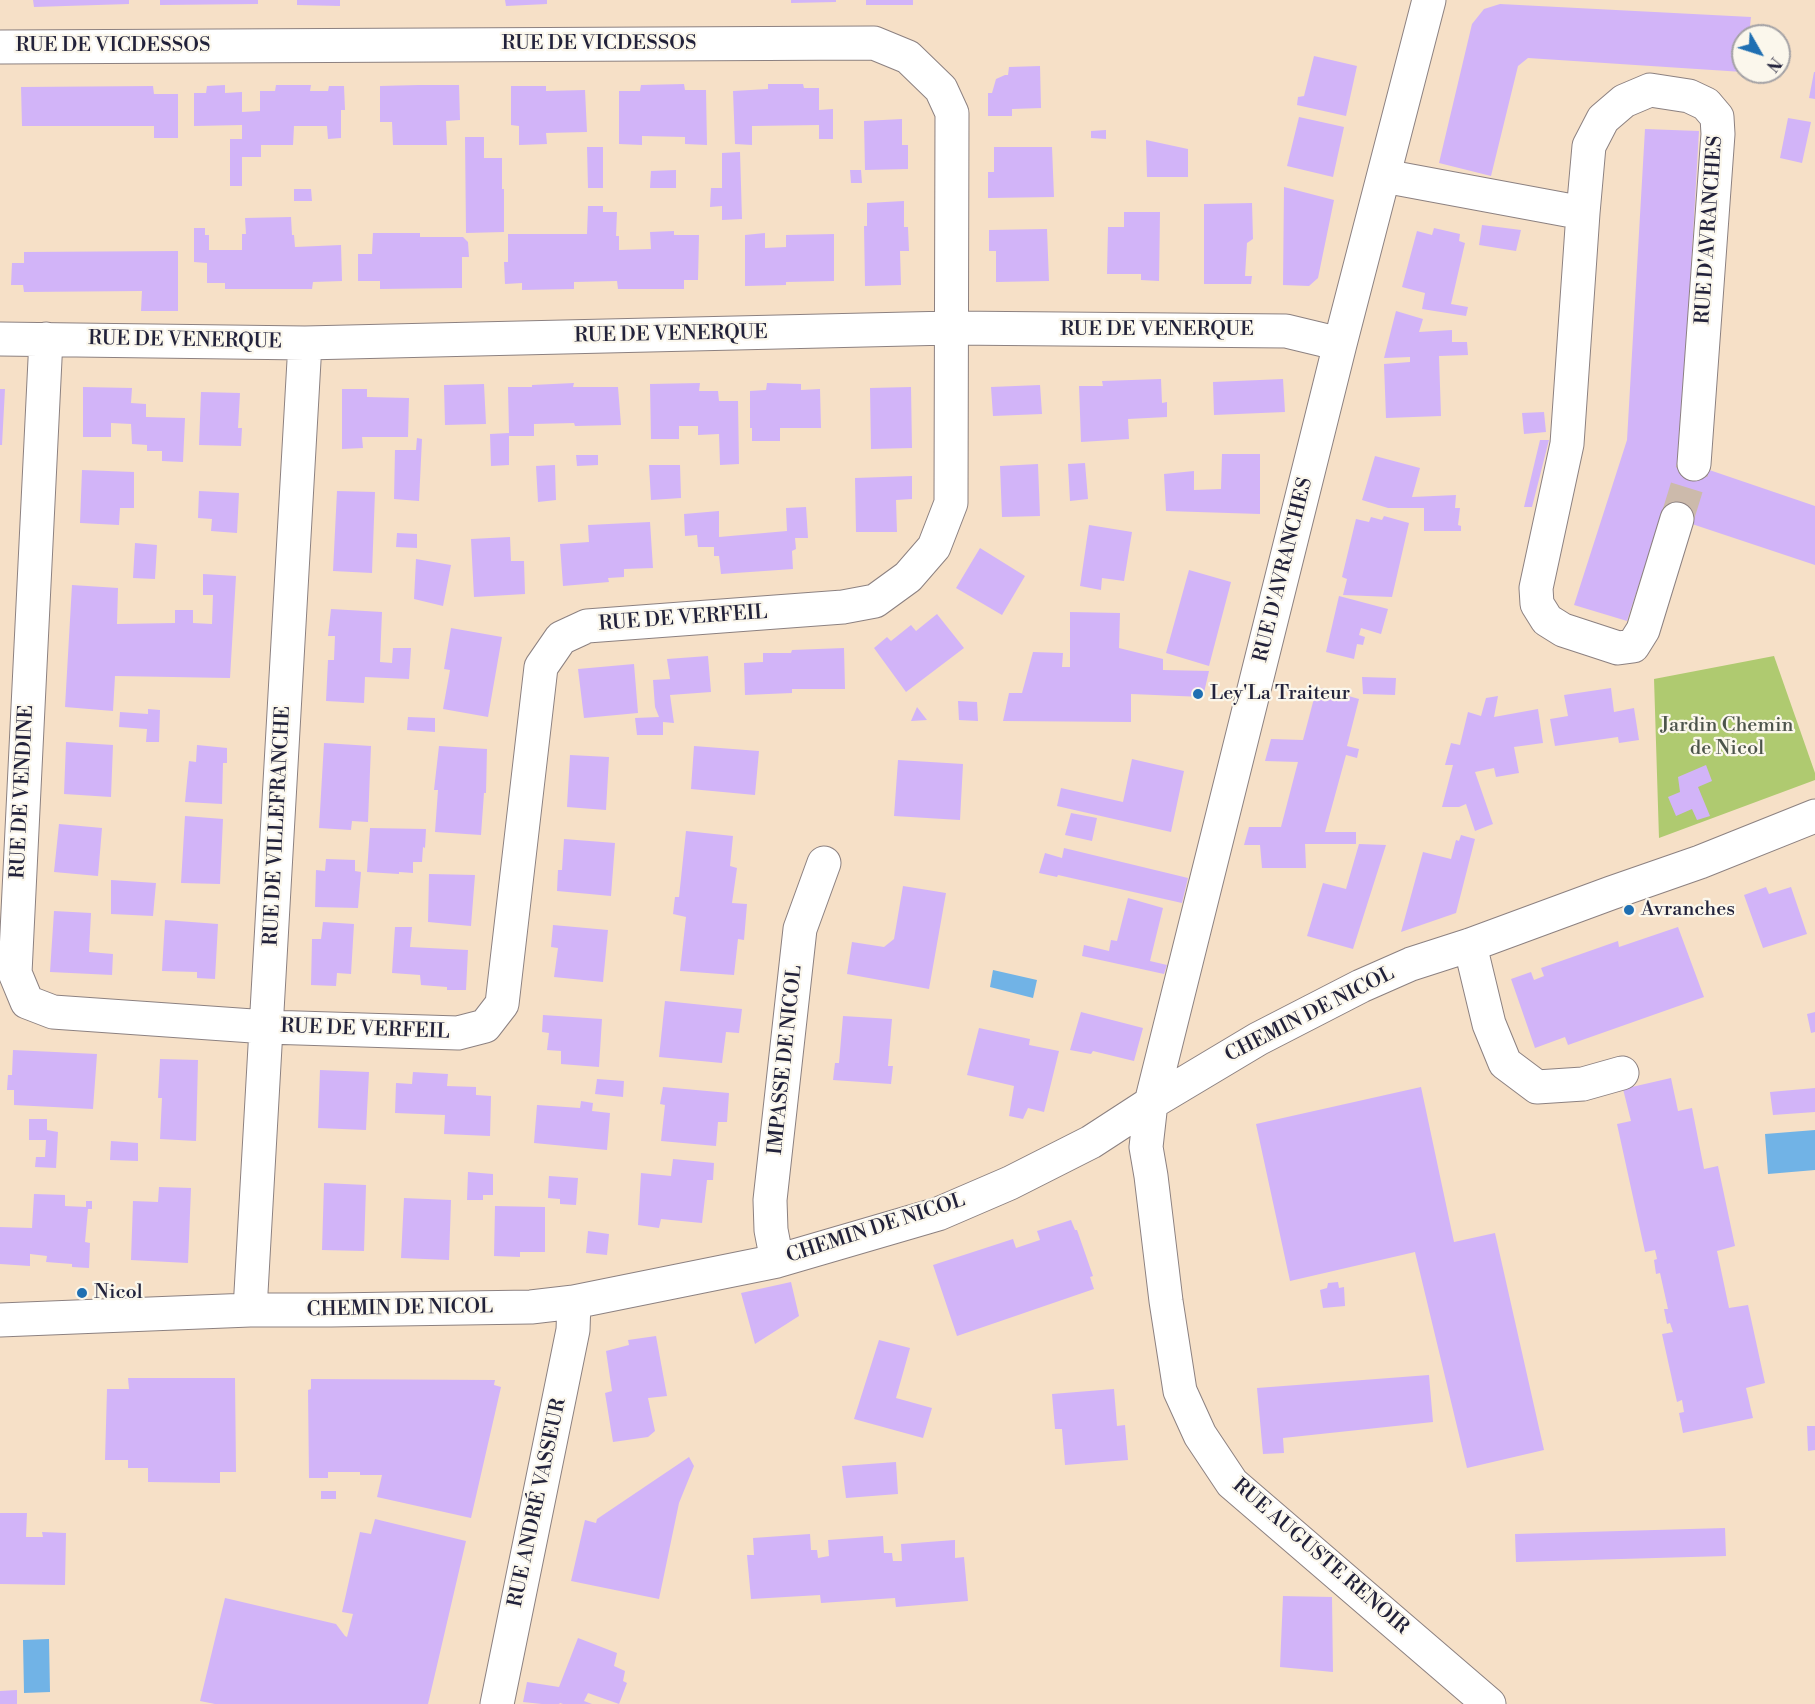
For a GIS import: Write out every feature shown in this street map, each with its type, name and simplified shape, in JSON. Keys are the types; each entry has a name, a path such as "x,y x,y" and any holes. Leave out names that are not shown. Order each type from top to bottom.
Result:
{"street":[{"name":"RUE D'AVRANCHES","path":"1151,1103 1340,344 1429,0"},
{"name":"RUE DE VICDESSOS","path":"0,47 874,43 908,57 941,89 952,113 951,328"},
{"name":"RUE D'AVRANCHES","path":"1677,519 1643,630 1633,646 1618,648 1563,630 1547,620 1537,604 1536,588 1567,444 1589,146 1603,119 1624,101 1650,90 1689,96 1706,104 1717,117 1718,134 1694,464"},
{"path":"1384,176 1583,213"},
{"name":"RUE DE VENERQUE","path":"0,339 305,343 951,328 1286,331 1340,344"},
{"name":"RUE DE VERFEIL","path":"267,1027 459,1033 484,1026 502,1004 541,667 561,638 587,626 843,607 875,601 908,578 934,547 951,503 951,328"},
{"name":"RUE DE VENDINE","path":"46,339 15,973 27,1002 53,1012 267,1027"},
{"name":"RUE DE VILLEFRANCHE","path":"250,1310 305,343"},
{"name":"CHEMIN DE NICOL","path":"0,1320 250,1310 531,1307 574,1302 777,1261 938,1214 1010,1183 1083,1146 1258,1039 1361,986 1411,964 1700,862 1815,816"},
{"name":"IMPASSE DE NICOL","path":"777,1261 771,1230 770,1200 800,929 824,863"},
{"path":"1470,945 1489,1024 1505,1063 1537,1087 1583,1084 1622,1073"},
{"name":"RUE AUGUSTE RENOIR","path":"1151,1103 1146,1147 1180,1391 1200,1435 1232,1484 1489,1704"},
{"name":"RUE ANDRÉ VASSEUR","path":"496,1704 571,1342 574,1302"}],"green space":[{"name":"Jardin Chemin de Nicol","path":"1774,656 1815,773 1815,780 1659,838 1654,679"}],"water":[{"path":"993,970 1037,980 1033,998 990,987"},
{"path":"1815,1130 1815,1170 1768,1174 1765,1134"},
{"path":"49,1639 50,1692 24,1693 23,1640"}],"building":[{"path":"33,0 129,0 129,4 34,7"},
{"path":"160,0 258,0 258,4 160,5"},
{"path":"297,0 340,0 340,6 297,5"},
{"path":"505,0 547,0 547,4 506,6"},
{"path":"791,0 836,0 836,2 791,3"},
{"path":"866,0 913,0 913,5 866,5"},
{"path":"1500,4 1751,17 1750,24 1731,24 1731,71 1528,58 1518,66 1491,176 1439,163 1472,24 1484,9"},
{"path":"1314,56 1357,66 1346,116 1297,105 1298,97 1304,96"},
{"path":"1040,66 1041,108 1012,109 1012,116 988,116 988,93 992,93 996,79 1008,75 1009,67"},
{"path":"1815,72 1815,99 1809,98"},
{"path":"684,84 685,90 706,90 707,145 685,144 685,137 642,136 642,145 619,144 619,91 640,91 641,85"},
{"path":"768,84 803,84 804,88 819,88 819,110 833,109 833,139 819,139 819,125 752,126 752,145 735,144 733,91 768,89"},
{"path":"225,85 225,93 242,92 242,112 260,111 260,91 275,91 276,85 311,85 310,91 328,91 329,86 344,86 345,110 341,110 341,138 328,139 327,126 294,126 293,145 261,145 261,157 242,157 242,186 230,186 230,139 242,139 242,125 194,126 194,93 206,93 207,86"},
{"path":"459,85 460,120 446,121 447,145 393,145 392,122 380,122 380,86"},
{"path":"153,86 154,94 178,94 178,138 154,138 154,126 22,126 21,87"},
{"path":"511,86 546,86 546,91 585,90 587,132 546,133 547,144 519,145 519,126 511,125"},
{"path":"1299,117 1344,127 1333,177 1287,166"},
{"path":"1788,118 1811,122 1802,163 1780,158"},
{"path":"902,119 902,145 908,145 908,169 865,170 864,121"},
{"path":"1645,129 1699,131 1680,460 1815,506 1815,565 1662,514 1627,621 1574,605 1627,440"},
{"path":"1106,130 1106,139 1091,138 1091,131"},
{"path":"465,137 484,137 484,158 502,158 504,232 466,233"},
{"path":"1146,140 1188,149 1188,177 1147,177"},
{"path":"587,147 603,147 603,188 588,188"},
{"path":"994,147 1052,147 1054,197 988,198 988,172 994,172"},
{"path":"740,152 742,219 722,220 722,206 710,207 711,188 722,188 722,153"},
{"path":"676,170 676,188 650,188 651,171"},
{"path":"850,170 861,170 862,183 851,183"},
{"path":"1284,187 1334,200 1318,278 1309,286 1283,285"},
{"path":"294,189 311,189 312,201 294,201"},
{"path":"904,201 904,227 908,227 909,251 900,251 901,285 865,286 864,226 867,226 867,203"},
{"path":"1252,203 1253,239 1247,243 1245,276 1252,276 1251,284 1204,284 1204,204"},
{"path":"588,206 603,206 603,212 617,212 616,236 619,236 619,250 651,249 650,232 674,231 674,235 699,235 698,280 684,280 684,289 618,289 617,281 574,282 574,289 522,290 522,283 505,284 504,262 508,262 508,234 587,234"},
{"path":"1124,212 1160,212 1159,281 1141,280 1141,274 1107,274 1108,227 1124,227"},
{"path":"291,217 295,247 341,245 342,281 313,282 312,289 225,289 225,283 207,283 207,263 194,262 194,228 205,228 205,235 209,235 209,250 242,250 242,234 246,234 245,218"},
{"path":"1482,225 1521,230 1516,251 1479,245"},
{"path":"1434,228 1460,234 1459,241 1465,243 1451,304 1468,307 1466,316 1422,309 1425,293 1402,287 1417,231 1432,235"},
{"path":"1047,229 1049,281 996,282 996,251 989,251 989,230"},
{"path":"373,233 420,233 420,237 463,237 468,242 469,257 462,257 462,288 380,289 380,281 358,281 358,254 372,254"},
{"path":"765,233 765,248 786,247 786,235 834,234 834,281 745,286 745,235"},
{"path":"178,251 178,311 141,311 142,291 24,292 23,285 11,285 12,263 24,263 24,252"},
{"path":"1396,311 1423,319 1419,332 1452,330 1452,342 1467,342 1468,355 1439,356 1441,416 1386,418 1384,364 1410,362 1410,357 1384,358"},
{"path":"1161,379 1162,403 1167,402 1167,417 1128,419 1129,439 1081,442 1079,386 1103,386 1102,381"},
{"path":"1283,379 1285,412 1214,415 1213,382"},
{"path":"574,383 573,387 618,387 621,425 534,424 534,436 509,436 509,465 491,466 490,434 509,433 508,387"},
{"path":"700,383 699,391 718,391 719,401 738,401 739,464 720,465 719,434 698,435 698,426 679,426 679,439 651,439 650,384"},
{"path":"767,383 801,384 801,390 820,389 821,428 780,428 780,441 752,441 750,391 766,390"},
{"path":"484,384 486,424 445,425 444,385"},
{"path":"1040,385 1042,414 993,416 991,387"},
{"path":"83,387 132,388 131,403 146,404 146,417 185,418 183,462 162,461 162,451 147,451 147,445 132,444 131,424 111,423 111,437 83,437"},
{"path":"911,387 912,448 871,449 870,388"},
{"path":"0,389 5,389 2,445 0,445"},
{"path":"342,389 367,389 367,397 409,398 408,437 362,437 363,448 342,449"},
{"path":"201,392 240,393 238,428 242,428 241,446 199,445"},
{"path":"1544,412 1546,432 1524,434 1522,413"},
{"path":"417,438 422,439 419,501 394,499 395,450 416,450"},
{"path":"1540,440 1549,440 1532,507 1524,507"},
{"path":"1222,454 1260,454 1260,514 1166,511 1164,474 1194,471 1194,490 1221,489"},
{"path":"576,455 598,455 598,465 577,466"},
{"path":"1375,456 1420,468 1412,497 1456,495 1455,508 1460,508 1458,525 1461,526 1461,531 1424,531 1424,508 1388,508 1362,500"},
{"path":"1085,463 1088,499 1070,501 1068,464"},
{"path":"1038,464 1040,516 1002,517 1000,466"},
{"path":"555,465 556,500 538,502 536,466"},
{"path":"649,465 680,465 681,498 651,500"},
{"path":"82,470 134,472 134,508 120,508 119,525 80,523"},
{"path":"912,476 912,499 896,500 897,532 856,532 855,478"},
{"path":"199,491 239,493 237,533 211,531 212,519 198,518"},
{"path":"337,491 375,492 372,573 333,571"},
{"path":"806,507 808,538 795,538 796,549 792,551 793,569 721,574 719,556 714,556 714,547 698,547 697,535 685,536 684,514 719,511 719,537 787,531 786,508"},
{"path":"1384,516 1409,523 1392,597 1343,595 1347,579 1342,577 1356,519 1369,522 1371,517 1382,520"},
{"path":"650,522 653,568 624,569 624,577 608,578 609,582 563,586 560,544 589,542 588,525"},
{"path":"1089,525 1132,532 1124,581 1102,578 1101,590 1080,586"},
{"path":"397,533 417,534 417,548 396,547"},
{"path":"510,537 511,561 524,561 525,594 474,597 471,539"},
{"path":"135,543 157,545 155,579 133,578"},
{"path":"980,548 1025,576 1002,615 956,588"},
{"path":"416,559 451,565 443,606 414,599"},
{"path":"1189,570 1231,582 1209,666 1166,653"},
{"path":"203,574 236,576 230,678 115,676 113,711 65,707 72,585 118,588 117,624 175,623 175,610 193,610 193,623 212,624 213,595 203,595"},
{"path":"1339,596 1388,609 1381,634 1361,628 1359,635 1365,637 1363,645 1357,644 1354,659 1326,652"},
{"path":"331,609 382,612 380,662 392,663 393,648 411,648 409,679 365,677 364,703 326,701 328,660 334,660 335,636 328,636"},
{"path":"1070,612 1120,613 1119,648 1163,659 1163,670 1209,671 1203,697 1131,694 1131,722 1003,721 1009,693 1022,693 1033,652 1063,653 1062,667 1070,667"},
{"path":"937,614 964,648 906,692 874,648 887,637 891,641 911,625 916,631"},
{"path":"451,628 502,637 488,717 443,709 450,670 444,669"},
{"path":"844,648 845,689 792,689 792,693 745,695 744,663 763,662 763,653"},
{"path":"708,656 711,692 670,695 674,723 663,722 663,735 637,735 635,718 659,717 655,707 653,680 670,679 667,659"},
{"path":"634,664 638,713 584,718 578,669"},
{"path":"1362,677 1396,678 1395,695 1363,694"},
{"path":"1317,687 1359,699 1347,746 1359,749 1357,758 1346,755 1325,832 1356,832 1356,844 1305,844 1306,868 1262,868 1260,845 1244,845 1249,827 1281,827 1298,762 1265,761 1271,739 1303,740"},
{"path":"1611,688 1614,712 1634,708 1639,740 1619,743 1618,737 1555,746 1550,719 1568,716 1564,695"},
{"path":"1498,696 1494,717 1538,709 1543,743 1514,747 1519,773 1496,777 1494,768 1475,772 1493,824 1475,831 1466,804 1459,807 1442,807 1453,765 1445,765 1451,743 1460,745 1468,712 1481,716 1486,698"},
{"path":"958,701 977,702 978,721 959,720"},
{"path":"917,707 927,720 911,721"},
{"path":"148,709 160,710 159,742 146,742 147,729 119,727 120,712 148,714"},
{"path":"408,717 435,718 435,732 407,730"},
{"path":"66,742 113,745 111,797 64,794"},
{"path":"324,743 371,746 368,822 352,821 351,830 319,828"},
{"path":"197,745 227,748 227,763 223,763 222,804 185,802 189,761 196,762"},
{"path":"439,746 487,749 486,793 484,793 481,835 435,832 438,790 434,790"},
{"path":"694,746 759,751 755,795 691,789"},
{"path":"570,755 609,757 606,810 567,807"},
{"path":"1132,759 1184,771 1171,832 1057,806 1061,788 1123,802"},
{"path":"898,760 963,764 960,820 894,816"},
{"path":"1706,765 1712,781 1698,787 1710,816 1697,820 1692,809 1676,816 1668,797 1680,792 1678,777"},
{"path":"1071,813 1097,818 1092,841 1065,835"},
{"path":"185,816 223,819 220,884 181,883"},
{"path":"59,824 102,828 98,876 54,872"},
{"path":"370,828 426,829 422,862 413,862 413,873 367,872"},
{"path":"686,831 733,836 730,866 737,868 732,903 747,904 744,940 738,939 734,975 680,971 686,917 673,914 675,897 679,897"},
{"path":"1461,835 1475,839 1456,913 1401,932 1423,852 1451,859 1456,840 1459,841"},
{"path":"564,839 615,843 611,896 557,891 558,870 562,870"},
{"path":"1359,844 1386,845 1353,949 1307,936 1323,883 1346,889"},
{"path":"1064,848 1188,878 1182,903 1058,875 1057,877 1039,873 1045,853 1062,858"},
{"path":"326,859 355,860 355,871 361,872 358,908 315,907 316,870 325,871"},
{"path":"429,874 475,875 471,926 428,922"},
{"path":"111,880 156,883 153,916 111,914"},
{"path":"903,886 946,893 929,989 847,974 852,942 884,947 894,939"},
{"path":"1766,887 1769,894 1791,887 1807,934 1763,948 1744,895"},
{"path":"1128,898 1163,908 1150,961 1167,965 1164,974 1082,956 1084,945 1109,951 1111,940 1117,941"},
{"path":"54,911 91,913 89,952 113,954 112,975 50,972"},
{"path":"165,920 218,924 215,979 197,978 197,972 162,971"},
{"path":"323,922 354,924 351,974 337,973 336,986 311,985 312,939 321,939"},
{"path":"553,925 608,930 603,982 554,977 558,948 551,947"},
{"path":"395,927 412,927 410,947 468,950 466,990 447,990 447,987 421,985 420,975 392,973"},
{"path":"1678,927 1704,997 1568,1045 1565,1037 1535,1048 1511,979 1531,972 1534,980 1544,976 1541,968 1618,941 1619,947"},
{"path":"665,1001 742,1009 739,1033 726,1032 722,1063 659,1057"},
{"path":"1081,1012 1143,1028 1134,1061 1093,1051 1091,1054 1070,1050"},
{"path":"1815,1012 1815,1032 1811,1033 1807,1014"},
{"path":"543,1015 602,1019 599,1067 561,1064 561,1051 547,1050 549,1033 542,1032"},
{"path":"843,1016 892,1019 888,1066 893,1066 891,1084 833,1080 835,1063 839,1063"},
{"path":"979,1028 1030,1039 1029,1045 1059,1051 1044,1112 1028,1108 1023,1119 1009,1116 1014,1086 967,1075"},
{"path":"13,1050 97,1054 93,1109 14,1105 14,1090 7,1090 8,1075 12,1075"},
{"path":"160,1059 198,1060 196,1141 160,1139 162,1098 158,1098"},
{"path":"320,1070 369,1072 366,1130 318,1128"},
{"path":"413,1072 448,1074 447,1086 476,1087 476,1095 491,1096 490,1136 444,1134 445,1115 395,1113 396,1083 412,1084"},
{"path":"1671,1078 1678,1111 1692,1108 1704,1169 1718,1166 1735,1246 1717,1251 1729,1308 1748,1305 1765,1383 1746,1388 1753,1418 1683,1433 1679,1413 1684,1412 1682,1400 1677,1402 1662,1334 1673,1332 1670,1323 1667,1324 1664,1309 1668,1309 1660,1273 1656,1274 1655,1250 1645,1252 1617,1124 1631,1121 1623,1089"},
{"path":"597,1079 624,1081 623,1097 595,1094"},
{"path":"663,1087 729,1093 727,1122 718,1122 716,1146 661,1141 665,1105 660,1104"},
{"path":"1421,1087 1454,1242 1495,1233 1544,1450 1467,1468 1415,1252 1290,1281 1256,1124"},
{"path":"1815,1088 1815,1112 1773,1115 1770,1092"},
{"path":"581,1101 593,1103 592,1111 610,1113 607,1150 534,1143 537,1105 580,1108"},
{"path":"29,1119 47,1119 47,1130 58,1132 56,1168 35,1167 36,1157 45,1157 46,1140 29,1140"},
{"path":"111,1141 138,1143 138,1161 110,1160"},
{"path":"673,1159 714,1163 713,1180 707,1180 702,1223 661,1219 659,1228 638,1225 641,1173 671,1176"},
{"path":"468,1172 493,1174 493,1195 483,1195 483,1200 467,1200"},
{"path":"549,1176 578,1178 576,1205 560,1204 560,1199 548,1198"},
{"path":"324,1183 366,1185 364,1251 322,1250"},
{"path":"159,1187 191,1188 188,1263 131,1260 133,1201 158,1202"},
{"path":"34,1194 65,1195 65,1206 86,1207 86,1201 92,1201 92,1209 88,1209 85,1242 90,1243 89,1268 46,1262 47,1256 30,1254 30,1266 0,1264 0,1227 32,1228"},
{"path":"404,1198 451,1200 449,1260 401,1258"},
{"path":"495,1206 545,1207 545,1252 520,1252 520,1257 494,1256"},
{"path":"1071,1220 1077,1230 1093,1276 1090,1277 1094,1289 957,1336 933,1265 1013,1239 1016,1248 1040,1240 1037,1231"},
{"path":"588,1231 609,1234 607,1255 586,1253"},
{"path":"791,1282 799,1316 755,1344 741,1293"},
{"path":"1338,1282 1339,1288 1344,1287 1345,1306 1323,1308 1320,1290 1327,1288 1328,1283"},
{"path":"656,1336 667,1396 648,1398 655,1431 648,1437 613,1442 605,1393 612,1391 606,1351 629,1345 628,1340"},
{"path":"879,1340 910,1348 896,1398 932,1408 923,1438 854,1419"},
{"path":"1429,1375 1433,1422 1283,1438 1284,1453 1263,1454 1257,1388"},
{"path":"128,1378 235,1378 236,1472 220,1472 220,1483 148,1482 148,1468 128,1468 128,1460 105,1460 107,1389 129,1389"},
{"path":"311,1379 495,1380 494,1385 501,1387 471,1518 377,1497 382,1475 328,1472 328,1478 309,1478 308,1390 311,1389"},
{"path":"1114,1389 1117,1426 1125,1425 1128,1460 1065,1465 1062,1429 1055,1429 1052,1394"},
{"path":"1807,1426 1815,1426 1815,1450 1808,1451"},
{"path":"689,1457 694,1466 679,1503 659,1599 571,1581 585,1520 596,1523 597,1519"},
{"path":"896,1462 898,1494 846,1498 842,1466"},
{"path":"321,1491 336,1491 336,1499 321,1499"},
{"path":"0,1513 27,1513 26,1537 43,1537 42,1532 66,1533 65,1585 0,1584"},
{"path":"375,1519 466,1541 428,1704 215,1704 200,1701 225,1598 336,1624 347,1637 353,1614 342,1612 360,1532 371,1534"},
{"path":"1725,1528 1726,1556 1516,1562 1515,1534"},
{"path":"810,1534 811,1550 817,1550 818,1558 829,1556 828,1540 883,1536 884,1553 892,1553 893,1561 902,1561 901,1544 955,1540 955,1558 964,1557 968,1601 896,1607 895,1598 821,1603 820,1595 751,1599 747,1555 754,1555 753,1538"},
{"path":"1283,1596 1332,1597 1333,1672 1280,1667"},
{"path":"578,1638 617,1653 614,1666 625,1671 623,1681 627,1683 619,1704 588,1693 584,1701 592,1704 523,1702 527,1682 559,1687"},
{"path":"17,1690 17,1704 0,1704 0,1691"}],"tunnel":[{"path":"1677,519 1694,464"}],"place":[{"name":"Ley'La Traiteur","path":"1198,694"},
{"name":"Avranches","path":"1629,910"},
{"name":"Nicol","path":"82,1293"}]}
